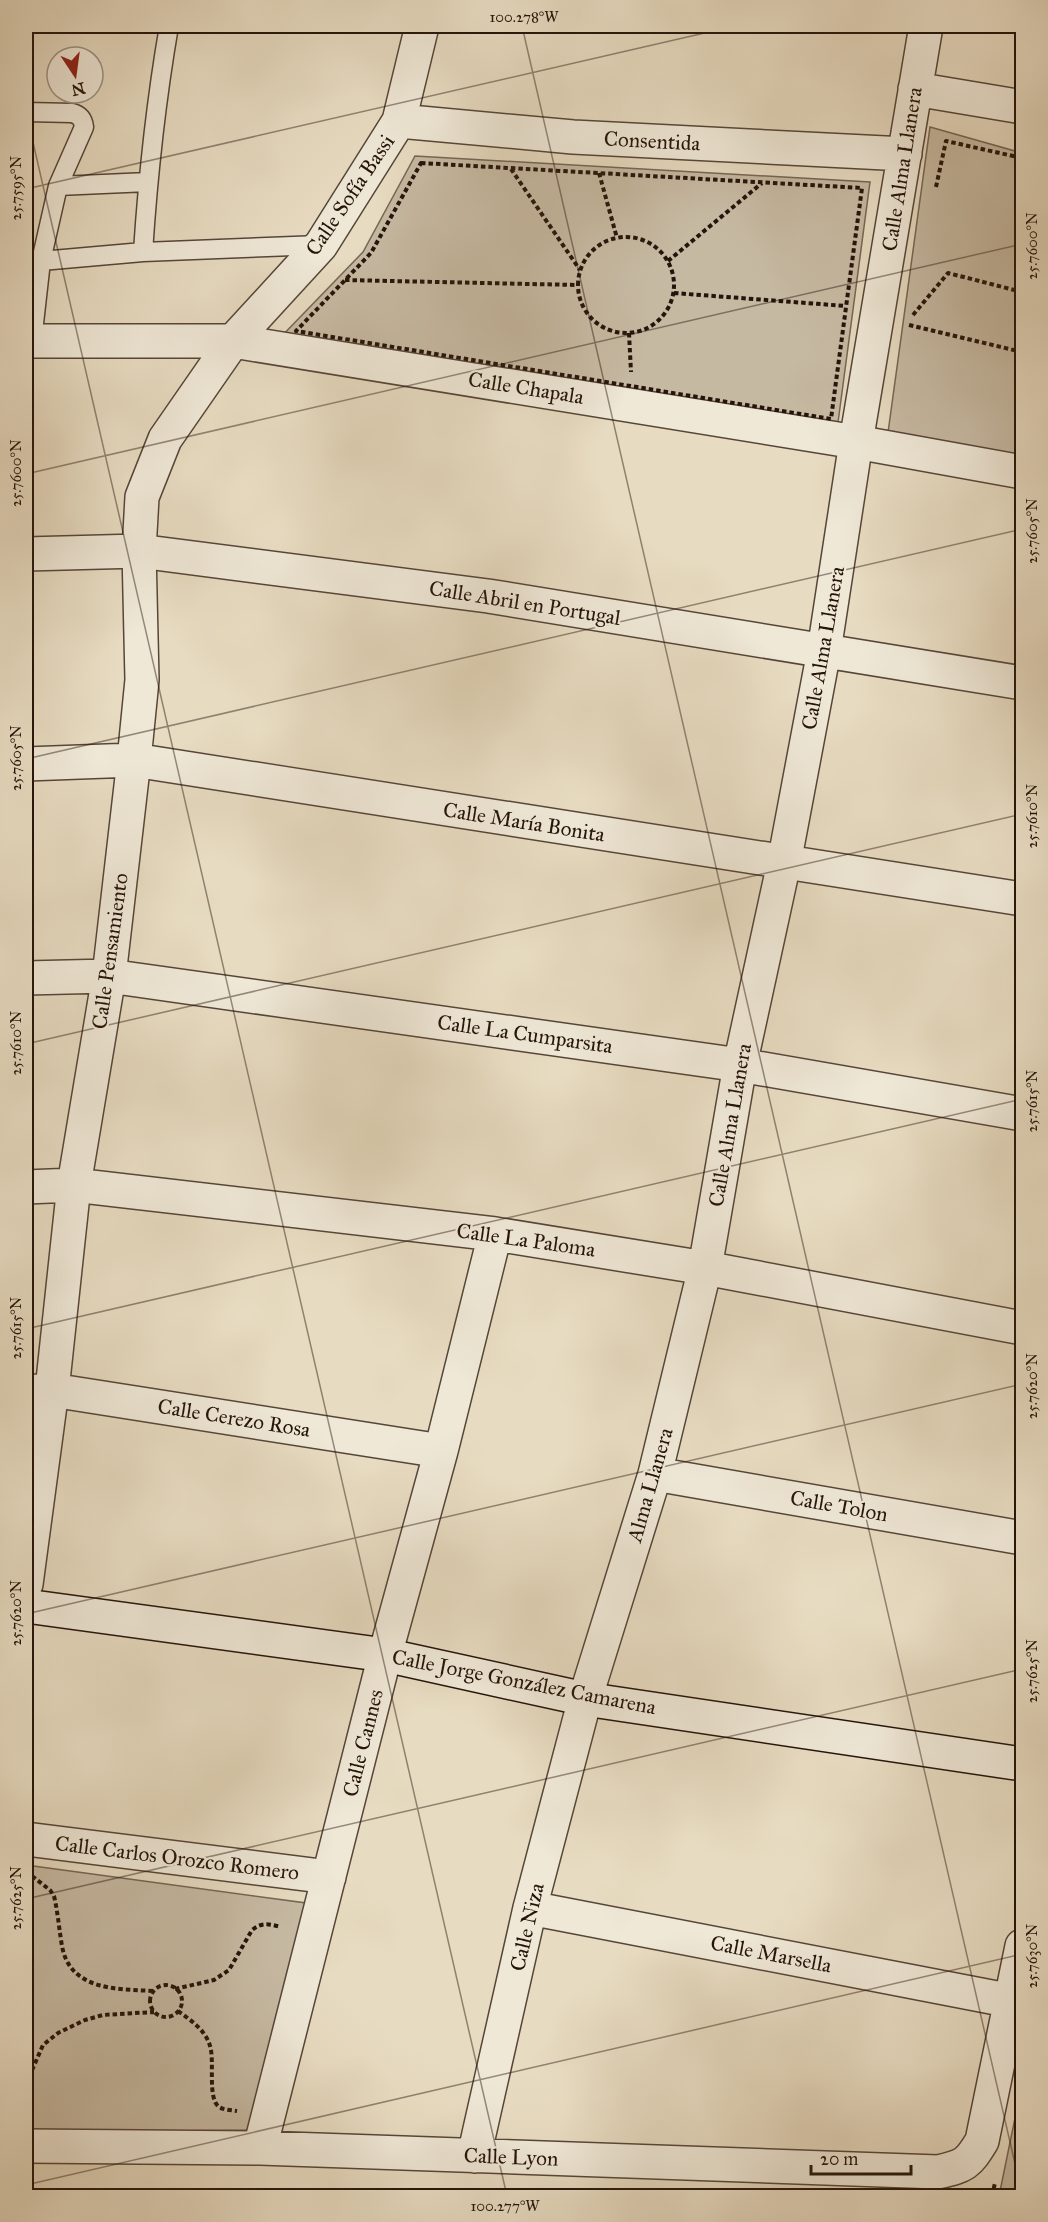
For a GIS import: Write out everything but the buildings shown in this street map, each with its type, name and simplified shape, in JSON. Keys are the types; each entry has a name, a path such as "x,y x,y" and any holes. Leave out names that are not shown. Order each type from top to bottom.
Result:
{"street":[{"name":"Calle Sofía Bassi","path":"233,341 321,245 399,121 422,26"},
{"name":"Calle Alma Llanera","path":"705,1268 740,1065 784,863 824,651 855,442 926,26"},
{"path":"915,89 1023,107"},
{"name":"Consentida","path":"399,121 573,136 904,154"},
{"name":"Calle Chapala","path":"29,341 233,341 855,442 1023,472"},
{"name":"Calle Pensamiento","path":"26,1584 39,1391 109,976 134,760 142,680 139,551 142,497 165,439 233,341"},
{"name":"Calle Abril en Portugal","path":"26,554 139,551 488,596 1023,683"},
{"name":"Calle María Bonita","path":"26,764 134,760 1023,899"},
{"name":"Calle La Cumparsita","path":"26,978 109,976 740,1065 1023,1114"},
{"name":"Calle La Paloma","path":"26,1187 74,1185 495,1234 705,1268 1023,1328"},
{"name":"Calle Cannes","path":"260,2148 385,1654 441,1451 495,1234"},
{"name":"Alma Llanera","path":"585,1698 656,1474 705,1268"},
{"name":"Calle Cerezo Rosa","path":"39,1391 441,1451"},
{"name":"Calle Tolon","path":"656,1474 1023,1538"},
{"name":"Calle Jorge González Camarena","path":"26,1606 385,1654 585,1698 1023,1764"},
{"name":"Calle Niza","path":"474,2156 530,1908 585,1698"},
{"name":"Calle Carlos Orozco Romero","path":"26,1839 329,1877"},
{"name":"Calle Marsella","path":"530,1908 1012,2001"},
{"path":"1012,2001 1023,1946"},
{"name":"Calle Lyon","path":"26,2146 260,2148 938,2172 957,2168 971,2159 982,2141 1012,2001"}],"lane":[{"path":"143,252 148,182 169,26"},
{"path":"26,112 72,113 78,115 84,127 58,186 33,261 29,341"},
{"path":"58,186 148,182"},
{"path":"33,261 143,252 321,245"}],"path":[{"path":"933,198 946,141 1023,158"},
{"path":"421,163 599,173 862,188 831,419 296,332 371,253 421,163"},
{"path":"511,168 580,270"},
{"path":"599,173 617,238"},
{"path":"668,261 763,183"},
{"path":"628,237 644,240 668,261 674,276 674,293 669,308 659,321 645,330 629,333 613,332 599,325 580,301 577,285 580,270 587,256 598,246 617,238 628,237"},
{"path":"1023,292 948,273 905,324 1023,352"},
{"path":"345,280 577,285"},
{"path":"674,293 846,306"},
{"path":"629,333 632,386"},
{"path":"26,1874 40,1881 54,1896 62,1948 69,1964 78,1974 104,1988 153,1992"},
{"path":"176,1989 214,1980 230,1970 252,1930 257,1926 268,1924 282,1928"},
{"path":"26,2084 44,2045 58,2033 85,2020 103,2015 154,2012 163,2017 174,2015 182,2002 179,1992 171,1986 161,1986 153,1992 150,2002 154,2012"},
{"path":"178,2011 199,2028 210,2046 213,2060 212,2095 216,2104 241,2114"}],"shaded area":[{"path":"930,127 1022,153 1022,466 887,440"},
{"path":"415,156 870,182 837,430 277,341 363,252"},
{"path":"26,1865 306,1903 250,2130 26,2133"},
{"path":"1022,2084 1022,2196 999,2196"}]}
